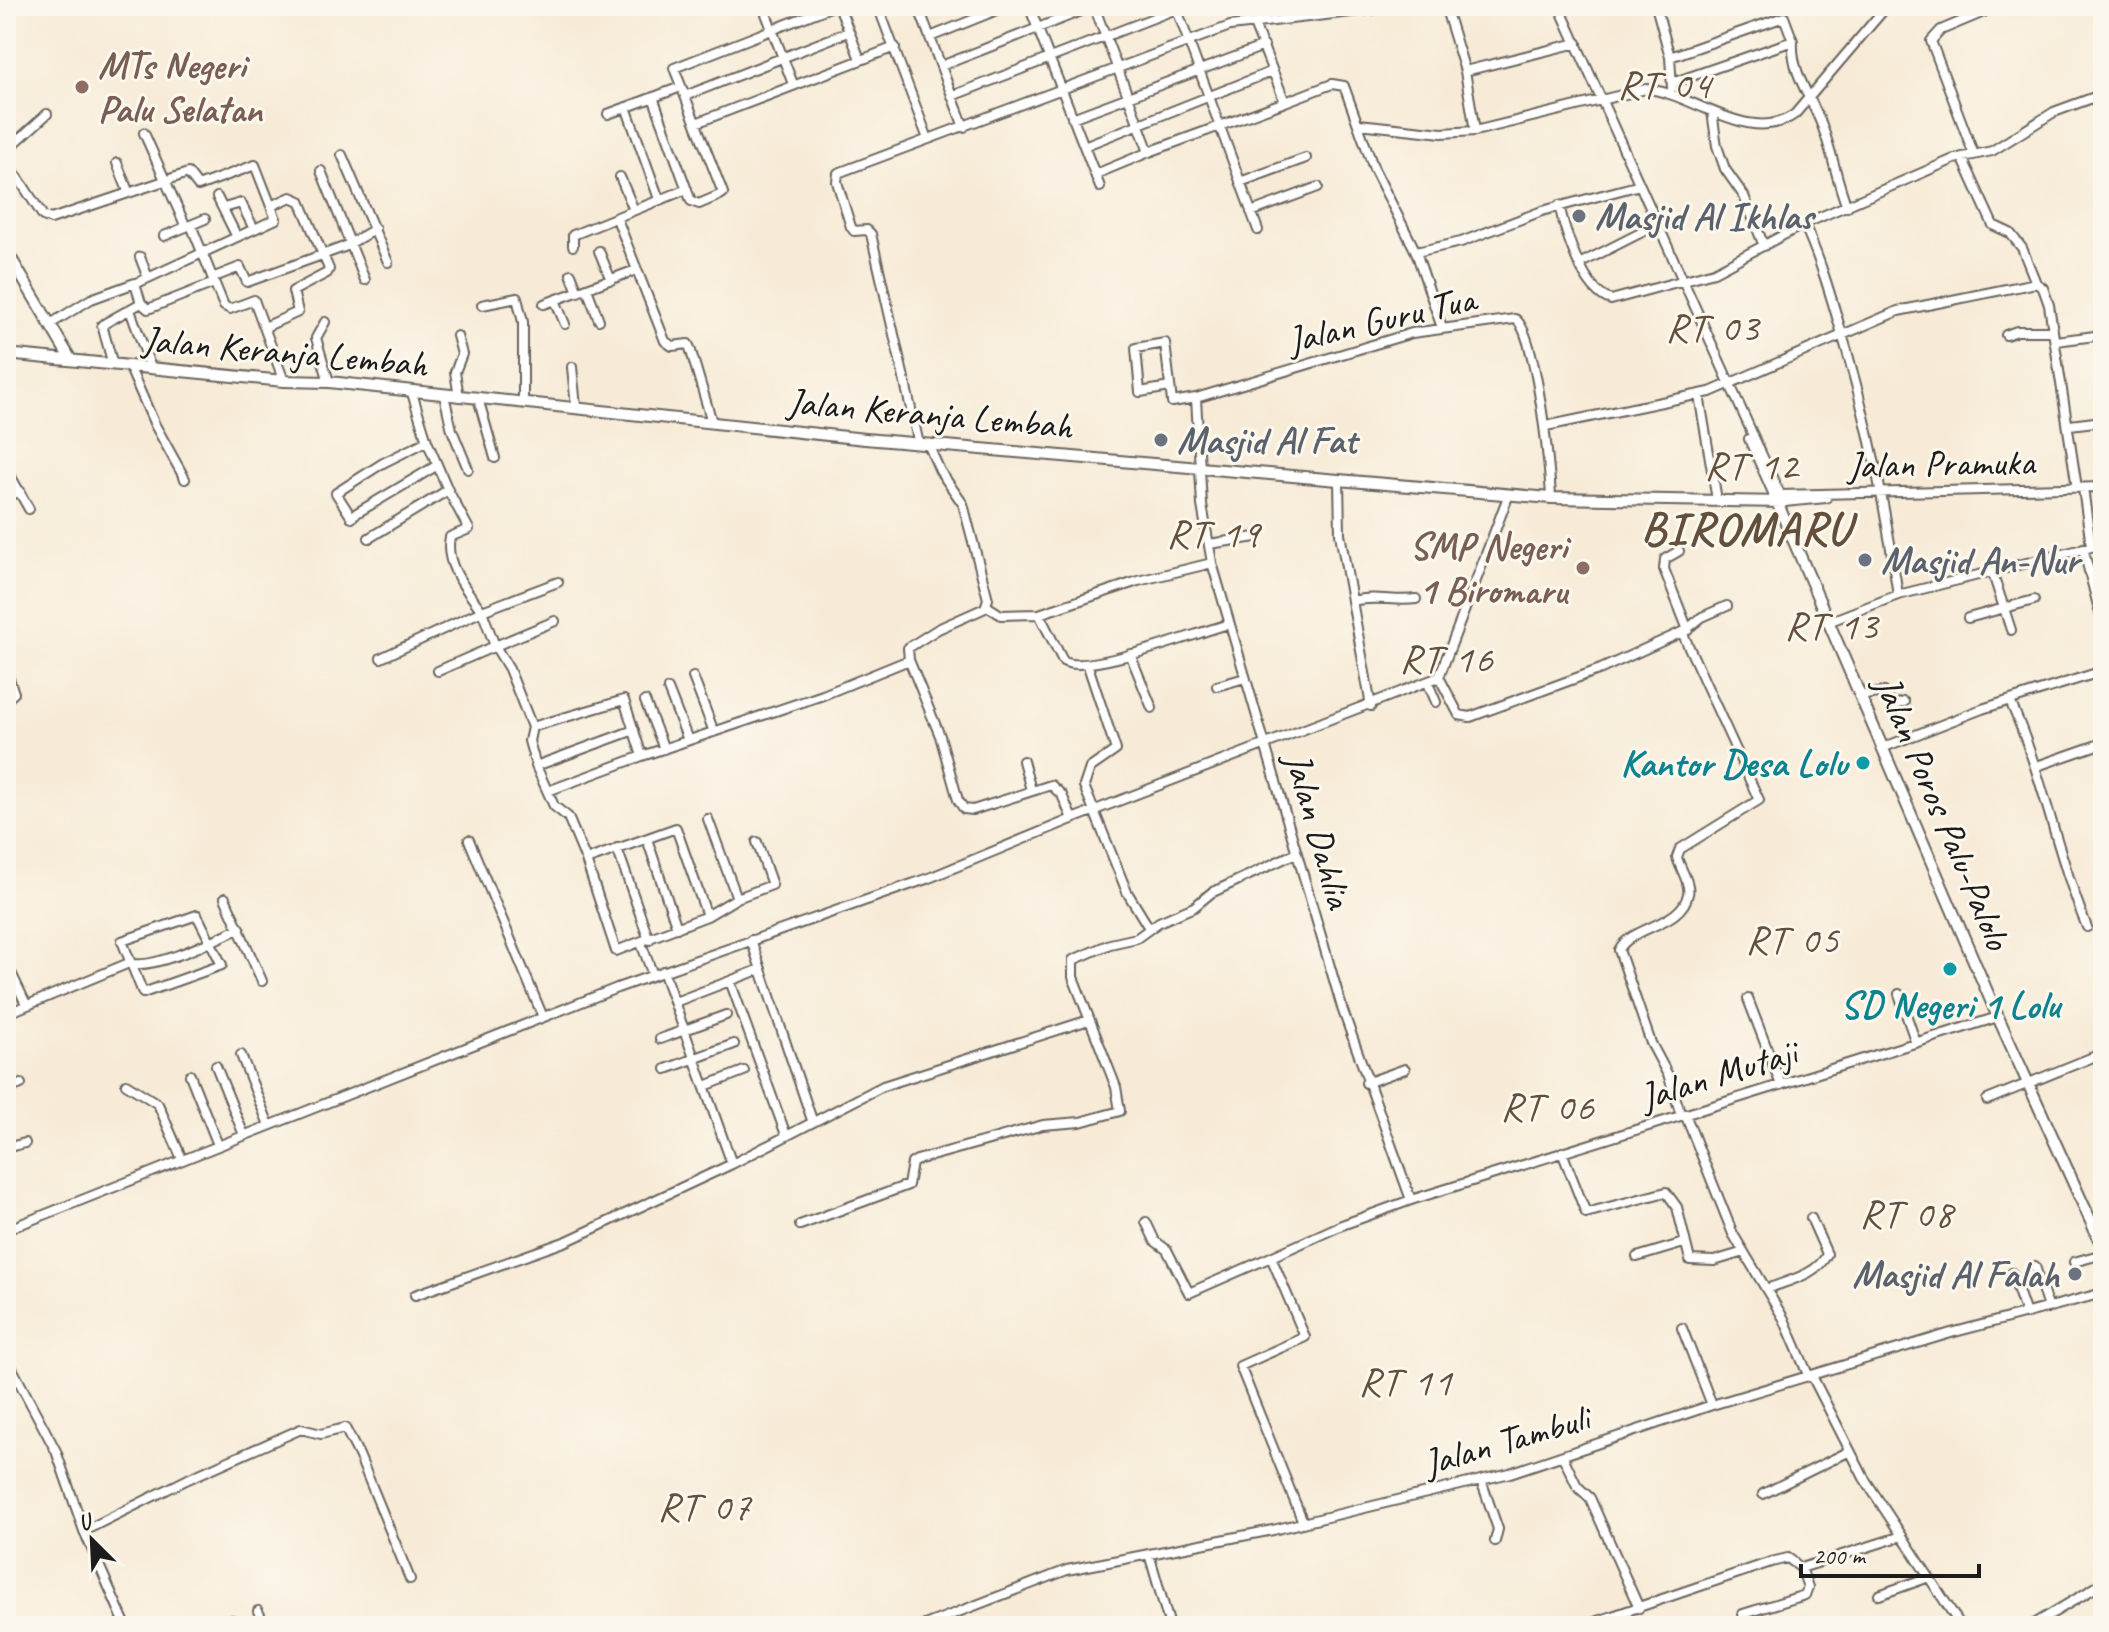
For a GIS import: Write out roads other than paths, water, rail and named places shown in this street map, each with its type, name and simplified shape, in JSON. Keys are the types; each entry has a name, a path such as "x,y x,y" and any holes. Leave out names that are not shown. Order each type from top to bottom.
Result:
{"main road":[{"path":"6,250 52,323 71,360"},
{"path":"50,358 61,340"},
{"name":"Jalan Keranja Lembah","path":"6,354 284,381 329,382 923,444 1551,498 1779,499"},
{"path":"1669,498 1716,494 1779,499"},
{"name":"Jalan Poros Palu-Palolo","path":"1779,499 1807,573 1882,748 2103,1251"}],"street":[{"path":"763,6 793,84"},
{"path":"653,97 691,201 697,205 723,193 674,68 833,6"},
{"path":"839,6 860,59"},
{"path":"878,6 928,139"},
{"path":"930,37 1007,6"},
{"path":"1029,6 1100,187"},
{"path":"941,66 1094,6 1149,152"},
{"path":"987,606 987,591 967,513 923,444 871,234 867,230 854,231 851,227 837,178 842,170 1061,91 1186,41 1245,22 1254,24 1403,6"},
{"path":"1445,6 1465,71 1475,131"},
{"path":"1559,6 1779,499"},
{"path":"1656,6 1670,57 1672,88"},
{"path":"1672,88 1712,112 1775,124 1795,114 1809,100 1887,6"},
{"path":"1974,155 1931,41 1941,30 1998,6"},
{"path":"920,7 964,127"},
{"path":"952,96 1179,7 1186,41 1258,230"},
{"path":"1670,57 1784,17 1793,41 1793,58 1809,100 1821,121 1847,207"},
{"path":"1254,24 1285,102"},
{"path":"685,96 848,32"},
{"path":"1359,124 1442,133 1475,131 1646,89 1672,88 1793,41"},
{"path":"1465,71 1577,43"},
{"path":"1072,118 1264,46"},
{"path":"696,123 895,47"},
{"path":"1084,146 1273,71"},
{"path":"1096,174 1285,102 1339,84 1344,86 1374,169 1416,252 1442,328"},
{"path":"608,114 681,87"},
{"path":"1559,205 1579,264 1607,300 1714,272 1804,224 1962,157 2010,141 2054,112 2103,94"},
{"path":"626,107 659,199"},
{"path":"1712,112 1717,146 1725,169 1744,196 1764,246"},
{"path":"6,151 47,114"},
{"path":"144,133 228,309 254,300"},
{"path":"342,155 388,262"},
{"path":"1962,157 1989,220 1996,229 2010,233 2022,248 2036,283 2045,292 2056,341 2087,547 2103,625"},
{"path":"1240,182 1306,158"},
{"path":"117,163 128,191"},
{"path":"6,175 18,177 48,219 188,173 198,186 255,165 273,205 276,219 148,278 91,299 52,323"},
{"path":"321,171 365,280"},
{"path":"620,177 634,210"},
{"path":"1416,252 1482,236 1559,205 1640,185"},
{"path":"1251,212 1318,187"},
{"path":"573,246 573,235 687,189"},
{"path":"217,197 237,237"},
{"path":"265,327 299,311 292,292 327,273 323,253 298,200 291,197 273,205"},
{"path":"224,208 241,203 254,229"},
{"path":"164,236 205,219"},
{"path":"617,219 665,341 672,346 689,345 712,422"},
{"path":"1579,264 1658,224"},
{"path":"1804,224 1819,257 1884,494 1898,595"},
{"path":"247,282 349,243 375,229"},
{"path":"599,251 611,280"},
{"path":"140,257 148,278"},
{"path":"135,283 141,303 150,309 240,267 284,381"},
{"path":"544,304 636,270"},
{"path":"571,274 599,320"},
{"path":"1546,426 1699,395 1898,311 2036,283"},
{"path":"482,305 517,298 523,322 523,402"},
{"path":"555,300 565,324"},
{"path":"113,365 102,325 141,303"},
{"path":"130,310 151,368"},
{"name":"Jalan Guru Tua","path":"1196,398 1374,342 1442,328 1510,319 1520,321 1546,426 1551,498"},
{"path":"325,322 315,334 329,382"},
{"path":"2006,335 2017,331 2053,331"},
{"path":"2056,341 2103,335"},
{"path":"457,336 462,354 455,372 459,397"},
{"path":"1170,387 1140,392 1136,348 1165,343 1172,402 1196,398 1201,468"},
{"path":"129,366 155,425 185,479"},
{"path":"572,367 576,407"},
{"path":"412,393 436,466 469,529 450,537 447,552 461,582 482,611 495,646 509,669 532,727 529,741 536,766 554,806 568,817 586,860 616,951 707,916 737,898 772,885 757,842"},
{"path":"444,395 452,430 468,469"},
{"path":"1699,395 1716,494"},
{"path":"478,398 495,458"},
{"path":"2070,425 2103,421"},
{"path":"427,441 383,463 336,493 354,516 436,466"},
{"path":"6,468 29,509"},
{"name":"Jalan Dahlia","path":"1201,468 1202,505 1212,563 1229,624 1366,1083 1411,1200"},
{"path":"1339,480 1340,534 1371,706"},
{"name":"Jalan Pramuka","path":"1779,499 2103,487"},
{"path":"369,538 448,490"},
{"path":"6,498 20,491"},
{"path":"6,1230 543,1017 663,971 909,886 1072,819 1428,683 1439,677 1509,494"},
{"path":"1209,544 1256,537"},
{"path":"1828,622 1898,595 2103,544"},
{"path":"1679,551 1665,559 1664,569 1685,631 1758,802 1694,838 1678,852 1688,894 1664,921 1620,946 1619,955 1722,1208 1744,1252 1794,1338 1810,1376 1850,1451 1961,1626"},
{"path":"987,606 1001,615 1039,614 1138,581 1212,563"},
{"path":"1992,571 2011,630"},
{"path":"381,658 482,611 558,582"},
{"path":"1352,601 1373,596 1416,599"},
{"path":"1968,618 2034,600"},
{"path":"987,606 913,642 908,648 909,660 940,736 961,806 968,810 978,809 1031,790 1053,786 1072,819"},
{"path":"1439,677 1459,715 1470,717 1601,669 1685,631 1702,617 1727,606"},
{"path":"1039,614 1063,661 1071,666 1088,666 1229,624"},
{"path":"438,671 555,621"},
{"path":"1130,654 1152,708"},
{"path":"548,791 823,695 909,660"},
{"path":"1088,666 1116,750 1090,768 1083,780 1127,892 1149,928"},
{"path":"6,670 14,693 6,700"},
{"path":"1882,748 2103,671"},
{"path":"693,677 714,732"},
{"path":"1217,686 1245,678"},
{"path":"1428,683 1436,702"},
{"path":"668,689 688,740"},
{"path":"1860,696 1884,692 1892,706 1904,702"},
{"path":"532,727 624,700 642,756"},
{"path":"645,701 664,749"},
{"path":"2010,701 2037,766 2063,867 2087,927"},
{"path":"536,766 634,730"},
{"path":"2037,766 2103,743"},
{"path":"1023,761 1031,790"},
{"path":"708,819 737,898"},
{"path":"586,860 676,828 707,916"},
{"path":"647,839 677,928"},
{"path":"469,840 543,1017"},
{"path":"617,848 653,975"},
{"path":"800,1225 908,1185 912,1163 917,1160 1043,1125 1080,1122 1120,1111 1116,1087 1071,970 1073,960 1110,944 1137,938 1149,928 1296,853"},
{"path":"225,898 262,981"},
{"path":"197,915 213,940 222,965 148,994 143,993 129,963 124,939 197,915"},
{"path":"6,1014 129,963 141,966 240,928"},
{"path":"751,940 812,1120"},
{"path":"6,962 26,1004"},
{"path":"675,1002 761,969"},
{"path":"663,971 732,1164"},
{"path":"730,981 786,1135"},
{"path":"1899,994 1916,1043"},
{"path":"1748,999 1781,1085"},
{"path":"660,1039 726,1015"},
{"name":"Jalan Mutaji","path":"1146,1222 1160,1246 1167,1250 1189,1293 1342,1225 1411,1200 1998,1017"},
{"path":"415,1295 567,1241 732,1164 883,1086 1089,1020"},
{"path":"666,1069 734,1044"},
{"path":"1987,1100 2103,1053"},
{"path":"241,1055 269,1125"},
{"path":"216,1066 244,1135"},
{"path":"1366,1083 1405,1069"},
{"path":"705,1086 744,1071"},
{"path":"190,1075 218,1145"},
{"path":"6,1090 21,1084"},
{"path":"126,1084 158,1104 182,1159"},
{"path":"6,1148 25,1143"},
{"path":"1562,1152 1586,1213 1666,1192 1677,1207 1687,1256 1696,1262 1719,1260 1744,1252"},
{"path":"1767,1289 1807,1273 1824,1261 1827,1254 1811,1218"},
{"path":"1637,1257 1684,1243"},
{"path":"2074,1262 2103,1251"},
{"path":"1271,1257 1305,1337 1240,1366 1303,1522"},
{"path":"2035,1266 2048,1308"},
{"path":"2012,1273 2026,1314"},
{"name":"Jalan Tambuli","path":"922,1626 1067,1570 1303,1522 1481,1480 1563,1457 1712,1405 2103,1293"},
{"path":"1682,1328 1712,1405"},
{"path":"6,1357 56,1451 84,1531 126,1626"},
{"path":"6,1383 17,1379"},
{"path":"84,1531 188,1479 301,1429 321,1434 345,1428 410,1579"},
{"path":"1763,1494 1850,1451"},
{"path":"1563,1457 1577,1486 1590,1498 1639,1608"},
{"path":"1481,1480 1498,1529 1495,1541"},
{"path":"1801,1568 1902,1536"},
{"path":"1149,1554 1170,1626"},
{"path":"1583,1626 1771,1562 1788,1558 1801,1568 1808,1587 1805,1595 1743,1614"},
{"path":"1879,1595 1929,1577"},
{"path":"2031,1626 2103,1583"},
{"path":"258,1611 265,1626"}],"place":[{"name":"MTs Negeri Palu Selatan","path":"82,87"},
{"name":"Masjid Al Ikhlas","path":"1579,216"},
{"name":"Masjid Al Fat","path":"1161,440"},
{"name":"Masjid An-Nur","path":"1865,560"},
{"name":"SMP Negeri 1 Biromaru","path":"1583,568"},
{"name":"Kantor Desa Lolu","path":"1863,763"},
{"name":"SD Negeri 1 Lolu","path":"1950,969"},
{"name":"Masjid Al Falah","path":"2075,1274"}],"district":[{"name":"RT 04","path":"1665,84"},
{"name":"RT 03","path":"1713,327"},
{"name":"RT 12","path":"1752,465"},
{"name":"BIROMARU","path":"1746,528"},
{"name":"RT 19","path":"1214,533"},
{"name":"RT 13","path":"1832,625"},
{"name":"RT 16","path":"1447,658"},
{"name":"RT 05","path":"1793,939"},
{"name":"RT 06","path":"1548,1106"},
{"name":"RT 08","path":"1907,1213"},
{"name":"RT 11","path":"1406,1381"},
{"name":"RT 07","path":"705,1506"}]}
